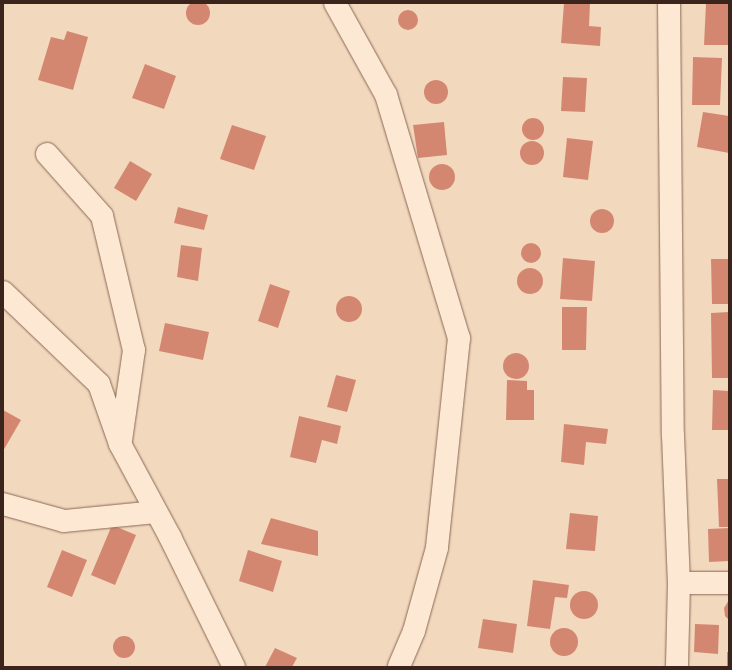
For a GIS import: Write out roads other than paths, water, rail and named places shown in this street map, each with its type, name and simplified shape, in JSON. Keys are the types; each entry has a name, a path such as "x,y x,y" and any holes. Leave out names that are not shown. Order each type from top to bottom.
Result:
{"street":[{"path":"335,3 386,96 459,338 437,548 414,631 399,667"},
{"path":"669,3 673,435 680,583 677,667"},
{"path":"47,154 102,216 134,350 120,444"},
{"path":"3,292 99,384 120,444 170,536 234,667"},
{"path":"3,504 64,521 156,512"},
{"path":"680,583 729,582"}]}
